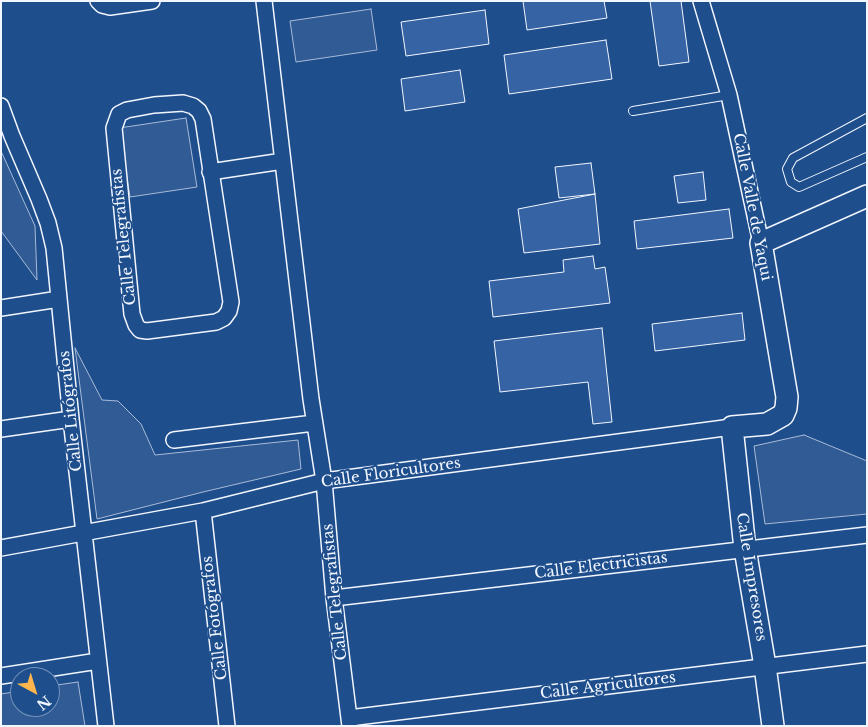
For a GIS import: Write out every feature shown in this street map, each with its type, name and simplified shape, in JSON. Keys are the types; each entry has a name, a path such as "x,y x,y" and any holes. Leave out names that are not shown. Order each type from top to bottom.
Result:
{"street":[{"path":"98,1 102,5 110,6 152,1"},
{"name":"Calle Telegrafistas","path":"264,1 314,423 324,481 334,598 349,722"},
{"name":"Calle Valle de Yaqui","path":"701,1 729,95 761,244 787,397 783,415"},
{"name":"Calle Telegrafistas","path":"183,103 193,106 199,111 203,119 210,172 230,302 229,311 224,318 216,322 147,331 140,330 132,314 114,128 119,114 127,110 154,105 183,103"},
{"name":"Calle Litógrafos","path":"1,106 48,223 54,248 71,419 106,726"},
{"path":"210,172 283,161"},
{"path":"761,244 867,196"},
{"path":"1,308 59,299"},
{"name":"Calle Floricultores","path":"1,548 203,511 324,481 767,424 783,415"},
{"path":"1,429 71,419"},
{"path":"174,440 314,423"},
{"name":"Calle Impresores","path":"732,427 745,549 765,666 772,726"},
{"name":"Calle Fotógrafos","path":"203,511 227,726"},
{"name":"Calle Electricistas","path":"334,598 867,535"},
{"name":"Calle Agricultores","path":"349,722 867,654"},
{"path":"1,676 98,660"}],"lane":[{"path":"633,111 729,95"},
{"path":"867,118 793,158 787,169 791,182 799,187 867,157"}],"shaded area":[{"path":"371,9 377,50 296,62 290,21"},
{"path":"186,118 197,187 130,197 119,128"},
{"path":"1,151 35,226 37,280 1,231"},
{"path":"75,348 102,400 118,401 141,424 155,455 298,440 301,469 97,519"},
{"path":"804,435 867,461 867,514 765,524 754,446"},
{"path":"78,682 85,726 1,726 1,694 10,693 10,717 60,717 60,685"}],"building":[{"path":"523,1 604,1 607,18 527,30"},
{"path":"650,1 681,1 689,62 659,66"},
{"path":"485,10 489,44 406,56 401,22"},
{"path":"606,40 612,79 509,94 504,55"},
{"path":"460,70 465,102 405,111 401,79"},
{"path":"591,163 595,194 559,198 555,167"},
{"path":"703,172 706,200 678,203 674,176"},
{"path":"595,194 600,244 524,253 518,209"},
{"path":"729,209 733,238 637,249 634,221"},
{"path":"593,256 595,269 605,267 610,303 493,317 489,281 564,272 563,260"},
{"path":"742,313 745,340 655,351 652,324"},
{"path":"602,328 612,422 593,424 588,382 500,392 494,341"}]}
